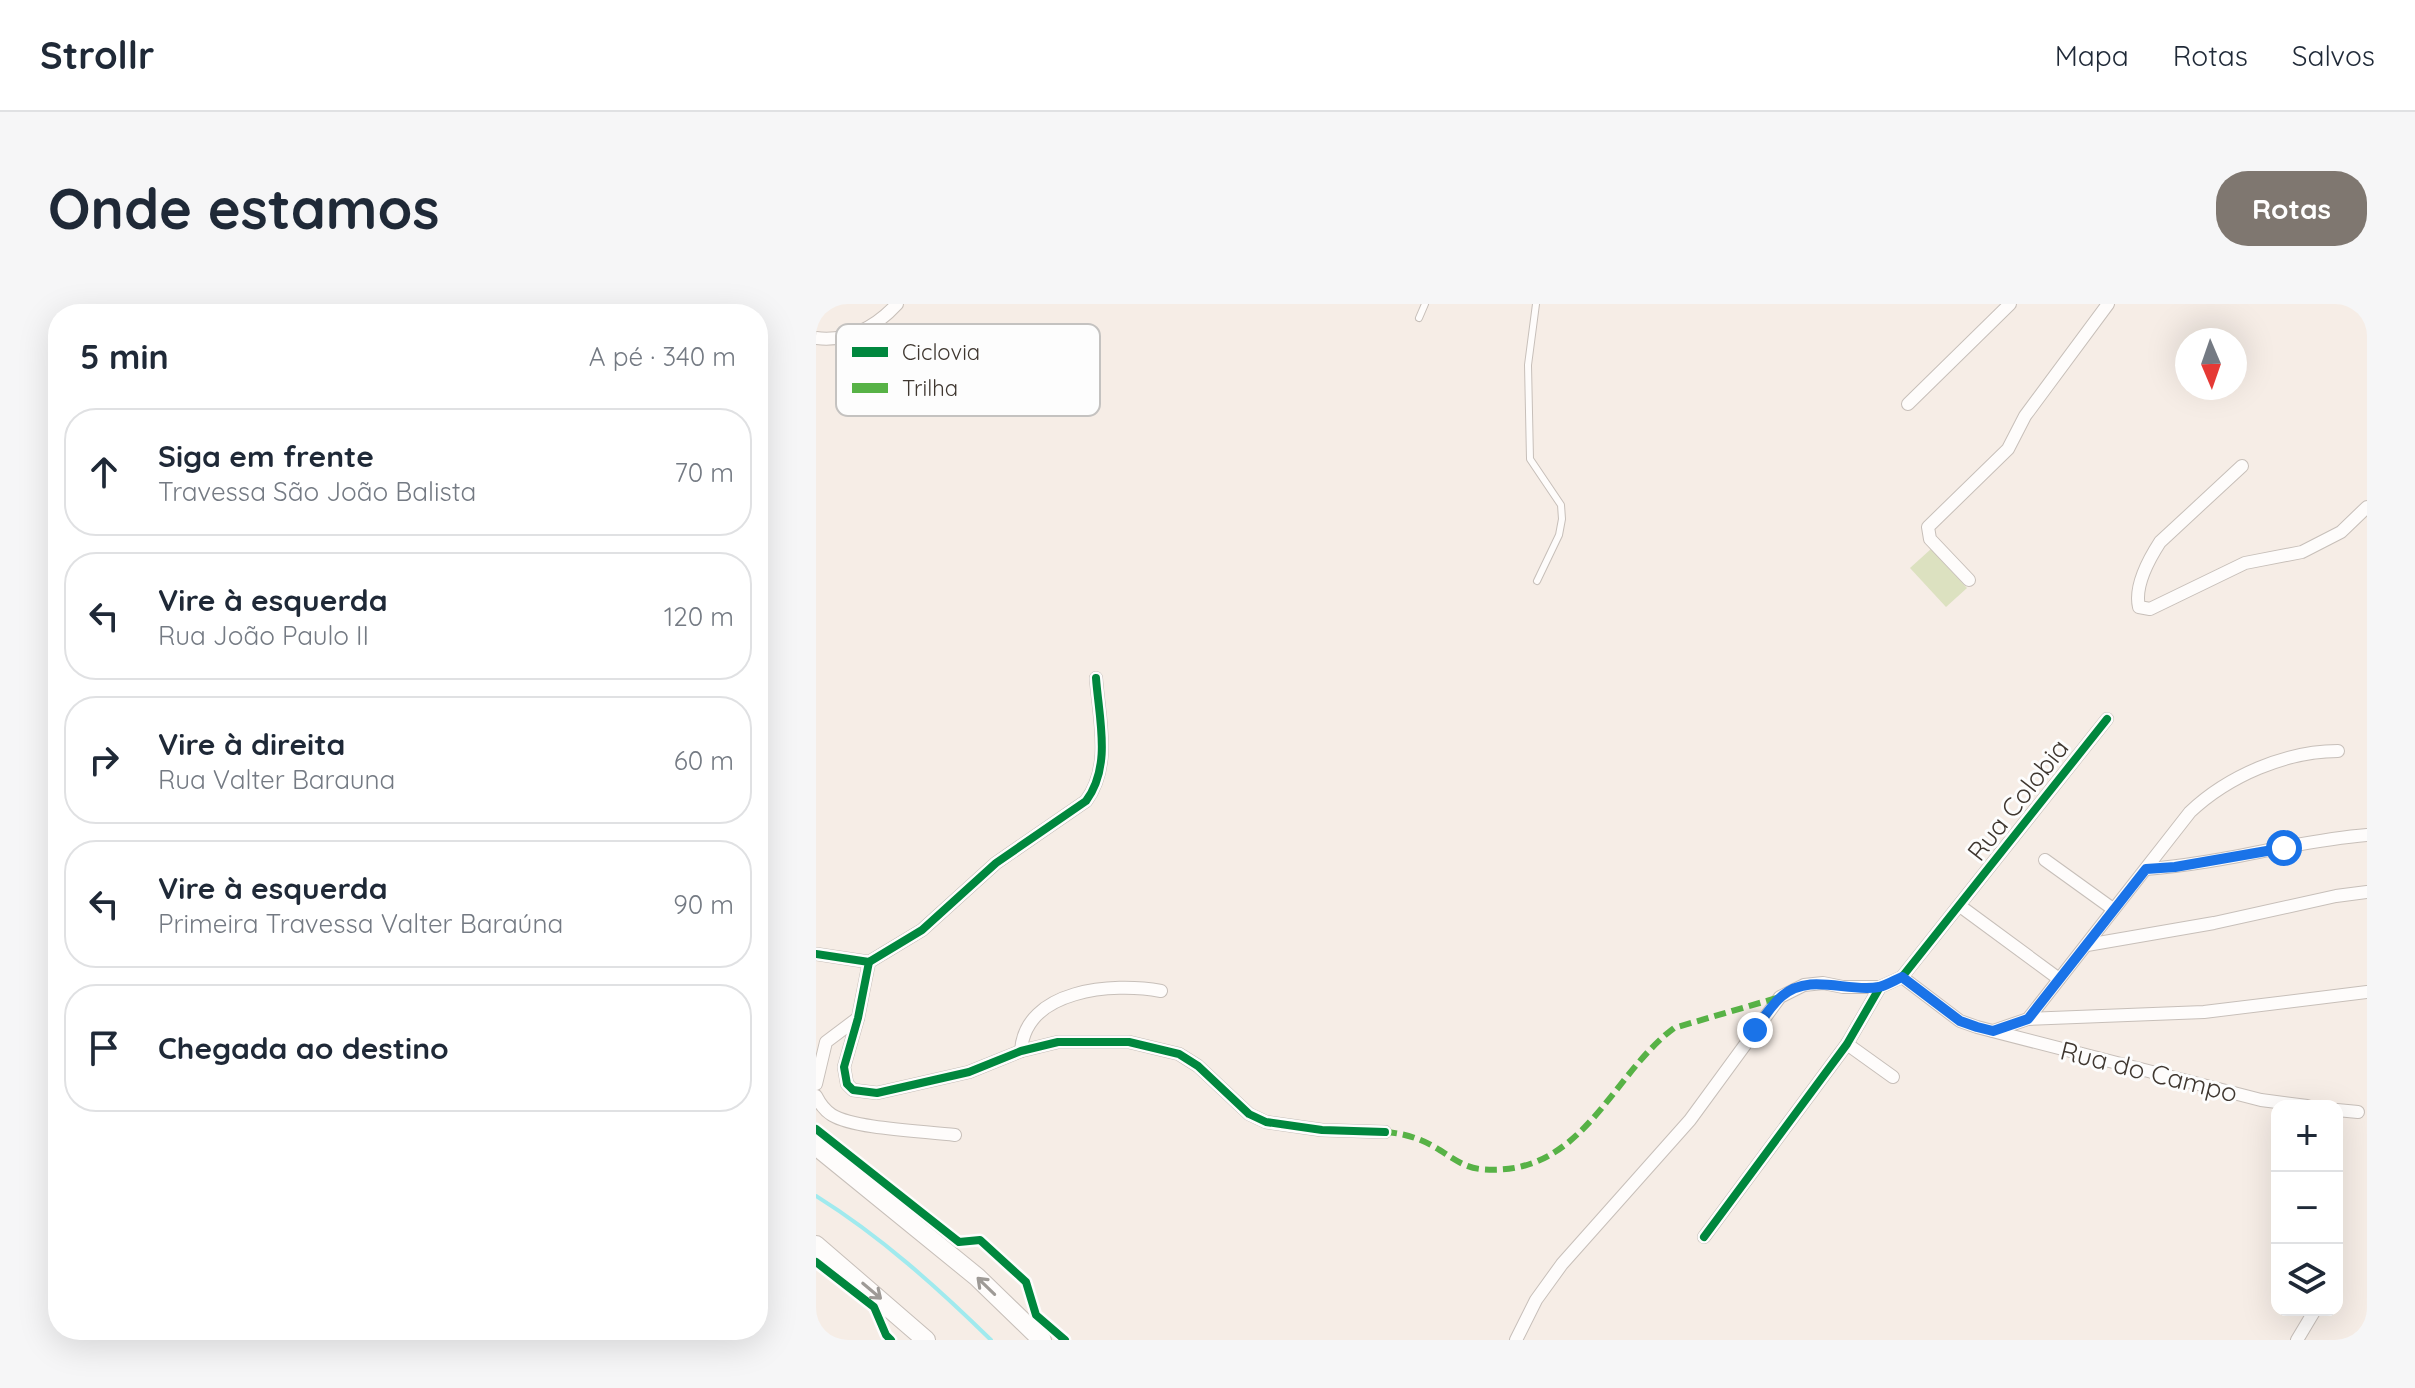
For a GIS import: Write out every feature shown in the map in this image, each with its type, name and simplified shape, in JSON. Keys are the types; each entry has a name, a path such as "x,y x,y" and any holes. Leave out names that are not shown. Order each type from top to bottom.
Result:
{"main road":[{"path":"816,1146 977,1277 1042,1340"},
{"path":"816,1245 926,1340"}],"street":[{"path":"873,324 897,304"},
{"path":"1908,404 2010,304"},
{"path":"1969,580 1930,539 1928,527 2008,449 2025,416 2108,304"},
{"path":"816,338 836,336"},
{"path":"2242,466 2160,542 2138,590 2139,607 2150,609 2245,563 2302,552 2341,532 2367,507"},
{"path":"816,954 869,962 922,930 996,863 1086,801 1094,790 1101,768 1096,678"},
{"name":"Rua Colobia","path":"1902,977 2107,719"},
{"path":"2028,1019 2190,812 2218,789 2282,759 2314,751 2338,751"},
{"path":"2146,869 2229,858 2322,839 2367,835"},
{"path":"2045,860 2113,909"},
{"path":"2087,945 2367,892"},
{"path":"1960,906 2059,979"},
{"path":"869,962 844,1075 853,1090 877,1093 969,1072 1021,1051 1058,1042 1099,1040 1157,1047 1179,1054 1198,1066 1249,1114 1266,1122 1322,1130 1385,1132"},
{"path":"1516,1340 1536,1300 1562,1264 1690,1120 1780,997 1804,985 1823,983 1843,987 1880,987 1902,977"},
{"name":"Rua do Campo","path":"1902,977 1960,1021 2271,1101"},
{"path":"1021,1051 1022,1035 1046,1006 1093,989 1135,986 1161,991"},
{"path":"1704,1237 1847,1044 1880,987"},
{"path":"1993,1031 2028,1019 2204,1012 2367,992"},
{"path":"816,1084 826,1042 858,1018"},
{"path":"1847,1044 1893,1077"},
{"path":"816,1096 821,1106 834,1116 864,1124 955,1135"},
{"path":"2343,1111 2358,1112"},
{"path":"2297,1340 2311,1316"}],"lane":[{"path":"1419,318 1425,304"},
{"path":"1536,304 1528,365 1530,459 1561,505 1562,519 1559,535 1537,581"}],"green space":[{"path":"1931,549 1967,588 1946,607 1910,568"}],"waterway":[{"path":"816,1196 907,1263 991,1340"}],"marked path":[{"path":"1385,1132 1420,1140 1473,1168 1515,1168 1544,1158 1569,1142 1591,1121 1651,1049 1674,1028 1780,997"}],"cycle path":[{"path":"816,954 869,962 922,930 996,863 1086,801 1099,773 1101,758 1096,678"},
{"path":"1704,1237 1847,1044 1880,987 1902,977 2107,719"},
{"path":"869,962 844,1067 847,1084 853,1090 877,1093 969,1072 1021,1051 1058,1042 1129,1042 1179,1054 1198,1066 1249,1114 1266,1122 1322,1130 1385,1132"},
{"path":"816,1129 959,1242 980,1240 1026,1282 1036,1315 1065,1340"},
{"path":"816,1262 874,1307 891,1340"}],"route":[{"path":"1755,1030 1780,997 1804,985 1823,983 1843,987 1880,987 1902,977 1960,1021 1977,1027 1993,1031 2028,1019 2146,869 2284,848"}]}
